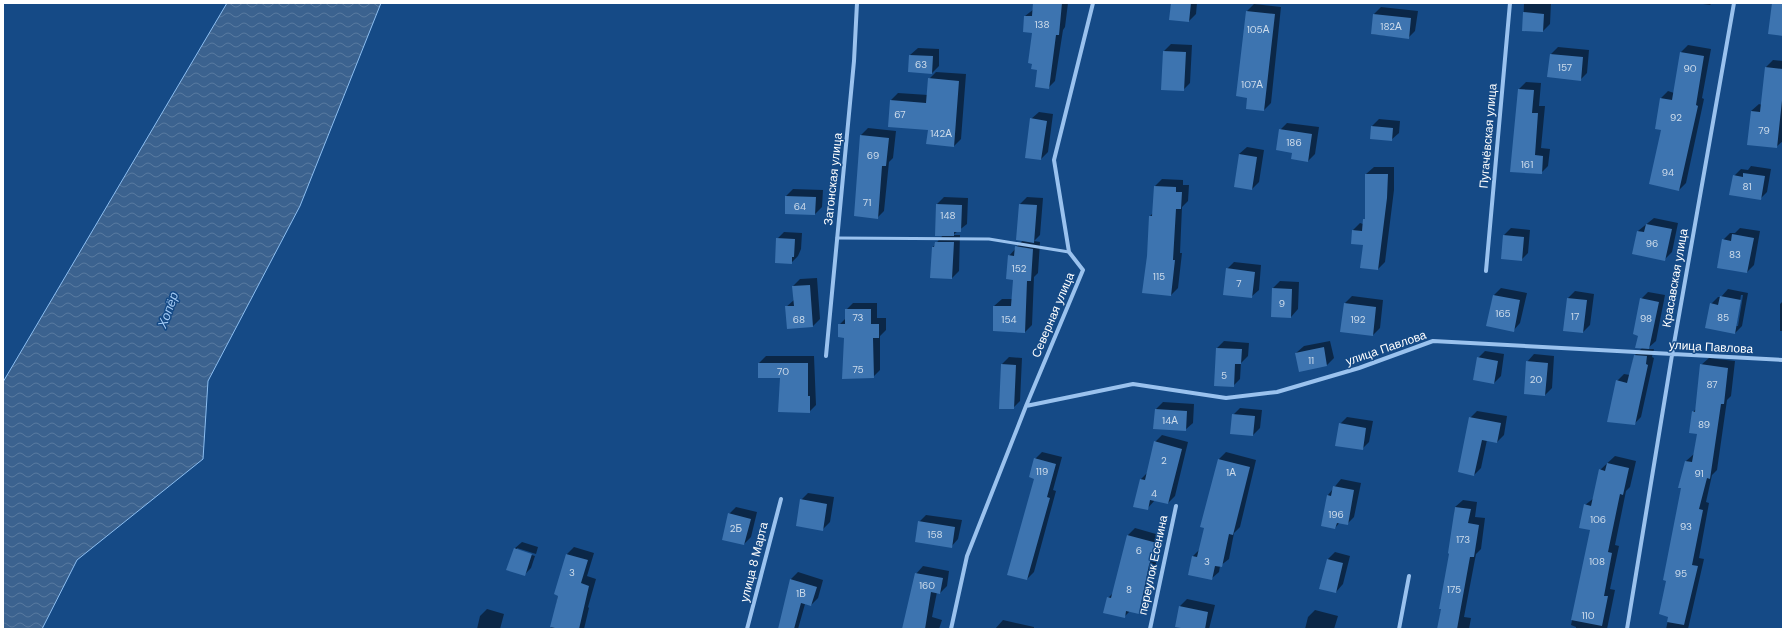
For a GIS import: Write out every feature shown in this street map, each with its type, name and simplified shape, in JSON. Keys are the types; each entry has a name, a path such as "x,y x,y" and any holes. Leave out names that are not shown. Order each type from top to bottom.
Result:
{"street":[{"name":"Затонская улица","path":"826,356 854,62 857,3"},
{"name":"Северная улица","path":"952,629 967,556 1026,406 1083,270 1069,252 1054,160 1093,3"},
{"name":"Пугачёвская улица","path":"1486,271 1510,3"},
{"name":"Красавская улица","path":"1628,629 1672,355 1734,3"},
{"name":"улица Павлова","path":"1026,406 1132,384 1226,398 1277,392 1359,368 1433,341 1783,360"},
{"name":"улица 8 Марта","path":"747,629 781,499"},
{"name":"переулок Есенина","path":"1150,629 1176,506"},
{"path":"1399,629 1409,576"}],"lane":[{"path":"837,238 989,239 1069,252"}],"water":[{"name":"Хопёр","path":"227,3 381,3 300,206 208,381 203,459 77,560 42,629 3,629 3,382"}],"building":[{"path":"1033,3 1062,3 1059,35 1056,35 1049,89 1035,87 1037,70 1031,69 1032,64 1028,63 1032,33 1023,32 1024,16 1032,16"},
{"path":"1171,3 1191,3 1189,22 1169,20"},
{"path":"1772,3 1783,3 1783,36 1768,34"},
{"path":"1246,11 1275,14 1264,111 1246,109 1247,98 1236,96"},
{"path":"1523,12 1544,14 1543,32 1522,31"},
{"path":"1373,14 1411,18 1409,39 1371,34"},
{"path":"1163,51 1186,52 1184,91 1161,90"},
{"path":"1680,52 1704,56 1696,105 1698,106 1679,191 1649,184 1661,130 1655,129 1660,98 1672,100"},
{"path":"1550,54 1583,57 1581,81 1547,77"},
{"path":"909,55 933,56 932,74 908,72"},
{"path":"1765,67 1783,69 1783,91 1777,148 1747,145 1751,111 1760,112"},
{"path":"928,78 959,81 954,147 926,144 928,130 888,127 890,100 926,103"},
{"path":"1518,89 1534,90 1532,113 1538,113 1535,155 1543,156 1542,174 1510,172"},
{"path":"1030,118 1047,121 1041,160 1025,158"},
{"path":"1371,126 1393,128 1392,141 1370,139"},
{"path":"1279,129 1312,134 1308,162 1291,159 1292,153 1276,150"},
{"path":"860,135 889,138 886,166 882,166 878,219 854,216"},
{"path":"1239,154 1257,157 1252,190 1234,187"},
{"path":"1743,173 1765,176 1761,200 1729,195 1733,175 1743,177"},
{"path":"1365,174 1388,174 1387,198 1378,270 1360,268 1363,245 1351,244 1352,230 1362,231 1363,219 1365,219"},
{"path":"1154,186 1176,187 1176,192 1182,192 1181,209 1176,209 1173,260 1175,260 1171,296 1142,293 1147,256 1149,216 1152,216"},
{"path":"785,196 816,197 815,215 785,214"},
{"path":"936,204 962,205 961,232 954,232 954,236 935,236"},
{"path":"1019,204 1037,205 1034,243 1016,240"},
{"path":"1646,224 1672,229 1665,261 1632,254 1637,231 1644,232"},
{"path":"1732,234 1754,238 1747,273 1717,268 1722,239 1731,241"},
{"path":"1503,235 1524,237 1522,261 1501,259"},
{"path":"776,238 795,239 792,264 775,263"},
{"path":"935,242 954,242 952,279 930,278 932,247 934,247"},
{"path":"1015,246 1033,249 1031,281 1027,281 1025,333 993,331 993,306 1011,306 1013,280 1006,279 1008,255 1014,256"},
{"path":"1226,268 1255,272 1252,298 1223,295"},
{"path":"810,285 813,327 787,329 785,306 794,306 792,286"},
{"path":"1272,288 1292,289 1291,318 1271,317"},
{"path":"1493,295 1520,300 1514,332 1486,326"},
{"path":"1720,296 1741,300 1735,334 1705,328 1710,303 1718,305"},
{"path":"1567,298 1587,300 1583,333 1563,331"},
{"path":"1640,298 1659,302 1649,349 1635,348 1638,336 1633,334"},
{"path":"1344,303 1376,307 1373,336 1340,332"},
{"path":"845,309 871,309 871,324 879,324 879,338 873,338 874,378 842,379 844,338 838,337 838,324 845,324"},
{"path":"1324,347 1327,366 1299,372 1295,353"},
{"path":"1216,348 1242,349 1241,364 1235,364 1234,387 1214,386"},
{"path":"1634,355 1647,356 1646,364 1648,365 1635,425 1607,422 1616,380 1627,383"},
{"path":"1477,357 1498,361 1494,384 1473,380"},
{"path":"1526,361 1548,363 1545,396 1524,394"},
{"path":"758,363 808,363 808,396 810,396 810,413 778,412 780,378 758,378"},
{"path":"1001,364 1016,365 1014,409 999,409"},
{"path":"1700,364 1728,368 1724,404 1721,404 1710,479 1707,478 1699,509 1703,510 1692,565 1698,566 1684,625 1667,622 1668,617 1659,614 1666,581 1663,580 1681,488 1678,488 1685,461 1692,462 1697,434 1689,433 1692,411 1695,412"},
{"path":"1155,409 1187,411 1186,431 1153,429"},
{"path":"1232,414 1255,416 1253,436 1230,434"},
{"path":"1469,417 1501,423 1497,443 1482,440 1474,476 1458,472"},
{"path":"1339,423 1366,428 1363,450 1335,446"},
{"path":"1154,441 1182,449 1168,504 1150,500 1148,510 1133,507 1140,479 1145,480"},
{"path":"1034,458 1056,464 1047,497 1050,498 1027,580 1007,575 1034,479 1029,477"},
{"path":"1218,459 1250,467 1233,535 1229,534 1222,567 1215,566 1212,580 1188,575 1192,556 1197,557 1204,528 1200,527"},
{"path":"1607,463 1629,468 1623,495 1620,494 1608,552 1612,553 1604,596 1608,596 1602,626 1571,620 1590,530 1579,528 1584,504 1591,506 1599,469 1605,471"},
{"path":"1333,486 1354,490 1348,525 1337,523 1335,529 1321,526 1327,495 1331,496"},
{"path":"800,499 827,504 823,531 796,526"},
{"path":"1455,507 1471,509 1468,523 1479,525 1474,557 1470,557 1457,629 1437,629 1441,609 1439,609 1449,554"},
{"path":"728,513 751,519 744,545 722,540"},
{"path":"918,521 955,527 952,548 915,542"},
{"path":"1127,535 1157,543 1149,565 1139,614 1126,611 1125,618 1103,613 1107,597 1111,598"},
{"path":"514,548 532,554 525,576 506,570"},
{"path":"566,554 588,560 581,583 589,586 579,629 560,629 550,627 558,596 554,594"},
{"path":"1327,559 1343,563 1336,593 1319,589"},
{"path":"915,573 943,578 940,594 931,592 925,629 902,629"},
{"path":"790,579 817,587 811,606 801,603 794,629 778,629"},
{"path":"1179,606 1208,612 1205,629 1175,627"}]}
